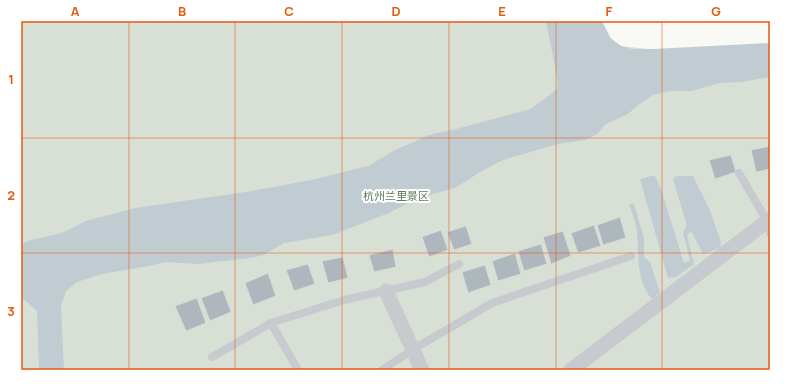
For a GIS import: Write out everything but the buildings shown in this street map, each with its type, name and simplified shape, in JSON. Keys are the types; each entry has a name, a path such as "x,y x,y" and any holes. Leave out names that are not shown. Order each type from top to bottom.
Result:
{"street":[{"path":"571,370 769,224"},
{"path":"386,291 422,370"}],"lane":[{"path":"739,172 769,224"},
{"path":"382,370 412,350 492,303 631,256"},
{"path":"212,357 271,323 344,300 425,282 459,264"},
{"path":"271,323 298,370"}],"green space":[{"name":"杭州兰里景区","path":"21,21 589,21 621,46 770,63 770,370 21,370"}],"shaded area":[{"path":"546,21 602,21 611,39 621,46 632,49 770,43 770,77 741,82 720,83 692,91 671,91 653,95 628,114 606,124 597,134 585,140 558,144 503,160 455,188 429,195 389,213 332,235 284,243 264,255 250,258 198,264 166,262 102,274 77,282 66,291 61,305 64,370 39,370 37,311 21,297 21,245 27,241 62,233 86,221 135,208 246,192 311,180 368,166 395,150 429,135 530,109 550,95 558,87"},
{"path":"655,176 661,189 684,263 690,260 683,233 687,226 673,179 677,176 693,176 710,210 721,242 720,248 703,254 691,231 687,236 694,264 676,277 668,278 640,179"},
{"path":"629,204 634,204 644,238 644,257 650,262 660,292 652,299 643,284 641,276 636,228"}]}
